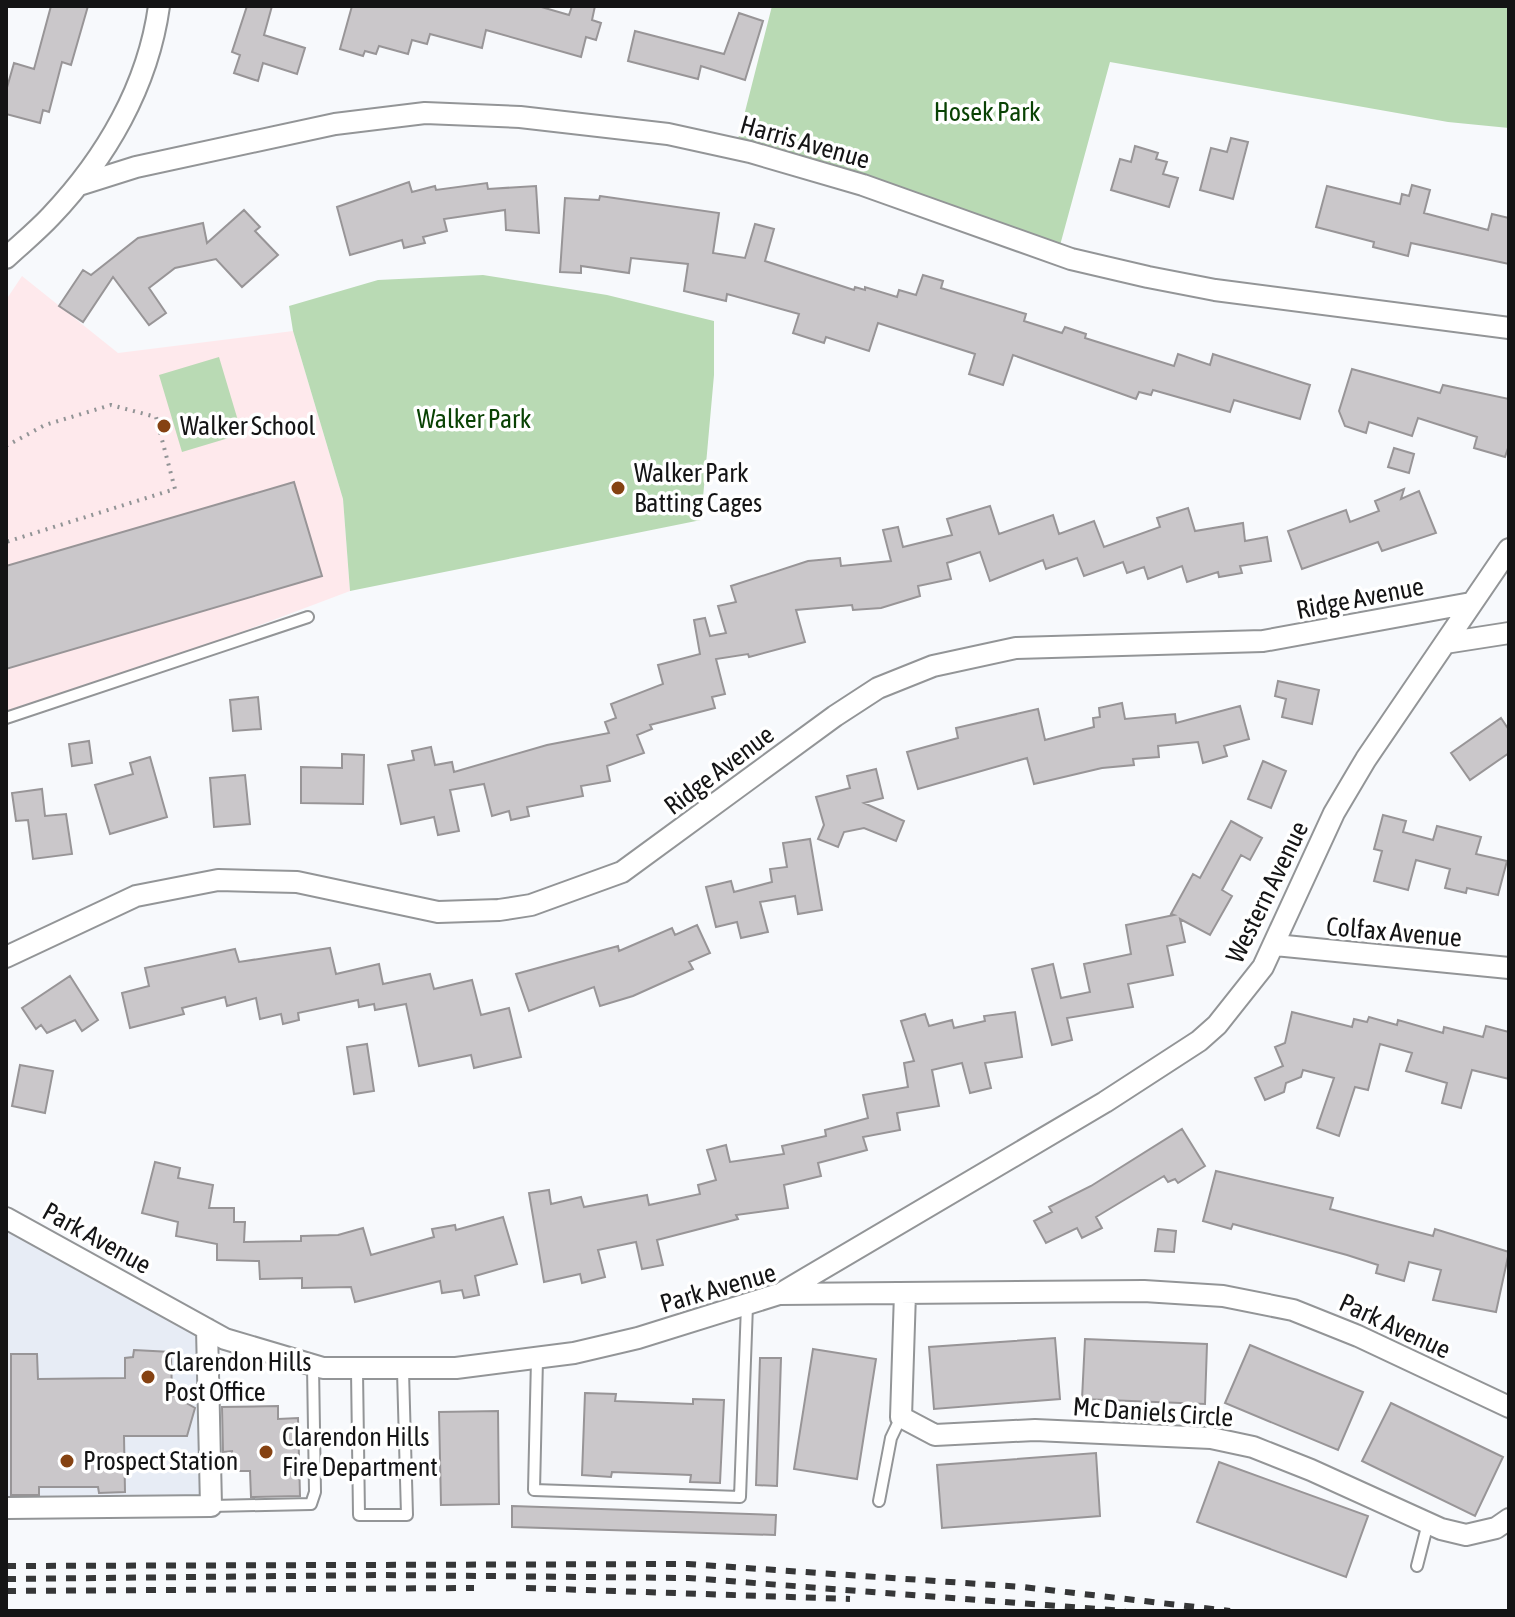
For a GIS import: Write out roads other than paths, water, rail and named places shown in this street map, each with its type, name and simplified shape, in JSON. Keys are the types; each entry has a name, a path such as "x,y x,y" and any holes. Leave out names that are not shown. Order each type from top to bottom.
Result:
{"street":[{"path":"6,258 79,185 115,135 149,51 159,6"},
{"name":"Harris Avenue","path":"79,185 136,167 335,124 425,113 520,117 668,134 750,152 836,176 1071,259 1148,277 1215,290 1509,328"},
{"name":"Western Avenue","path":"779,1294 1105,1102 1199,1041 1246,992 1275,945 1334,813 1509,549"},
{"name":"Ridge Avenue","path":"6,957 136,896 218,880 297,882 438,912 531,905 622,872 688,828 835,716 878,688 933,666 991,651 1029,647 1263,641 1471,603"},
{"path":"1445,643 1509,633"},
{"name":"Colfax Avenue","path":"1275,945 1304,951 1509,968"},
{"name":"Park Avenue","path":"6,1218 207,1329 254,1351 313,1366 357,1371 403,1371 537,1359 638,1338 779,1294 1103,1290 1254,1300 1332,1324 1509,1407"},
{"path":"901,1417 905,1293"},
{"path":"6,1508 211,1506 207,1329"},
{"name":"Mc Daniels Circle","path":"901,1417 935,1435 1035,1430 1211,1438 1253,1447 1428,1523 1466,1535 1496,1528 1509,1519"}],"lane":[{"path":"6,718 308,617"},
{"path":"537,1359 534,1490 740,1497 747,1305"},
{"path":"211,1506 311,1504 315,1492 313,1366"},
{"path":"357,1371 359,1515 407,1515 403,1371"},
{"path":"879,1501 891,1438 901,1417"},
{"path":"1417,1566 1428,1523"}],"railway":[{"path":"6,1566 688,1564 1023,1587 1230,1611"},
{"path":"6,1579 381,1575 688,1578 1125,1611"},
{"path":"6,1591 474,1588"},
{"path":"526,1588 850,1599"}],"place":[{"name":"Walker School","path":"164,426"},
{"name":"Walker Park Batting Cages","path":"618,488"},
{"name":"Clarendon Hills Post Office","path":"148,1377"},
{"name":"Clarendon Hills Fire Department","path":"266,1452"},
{"name":"Prospect Station","path":"67,1461"}],"park label":[{"name":"Hosek Park","path":"987,112"},
{"name":"Walker Park","path":"474,419"}]}
